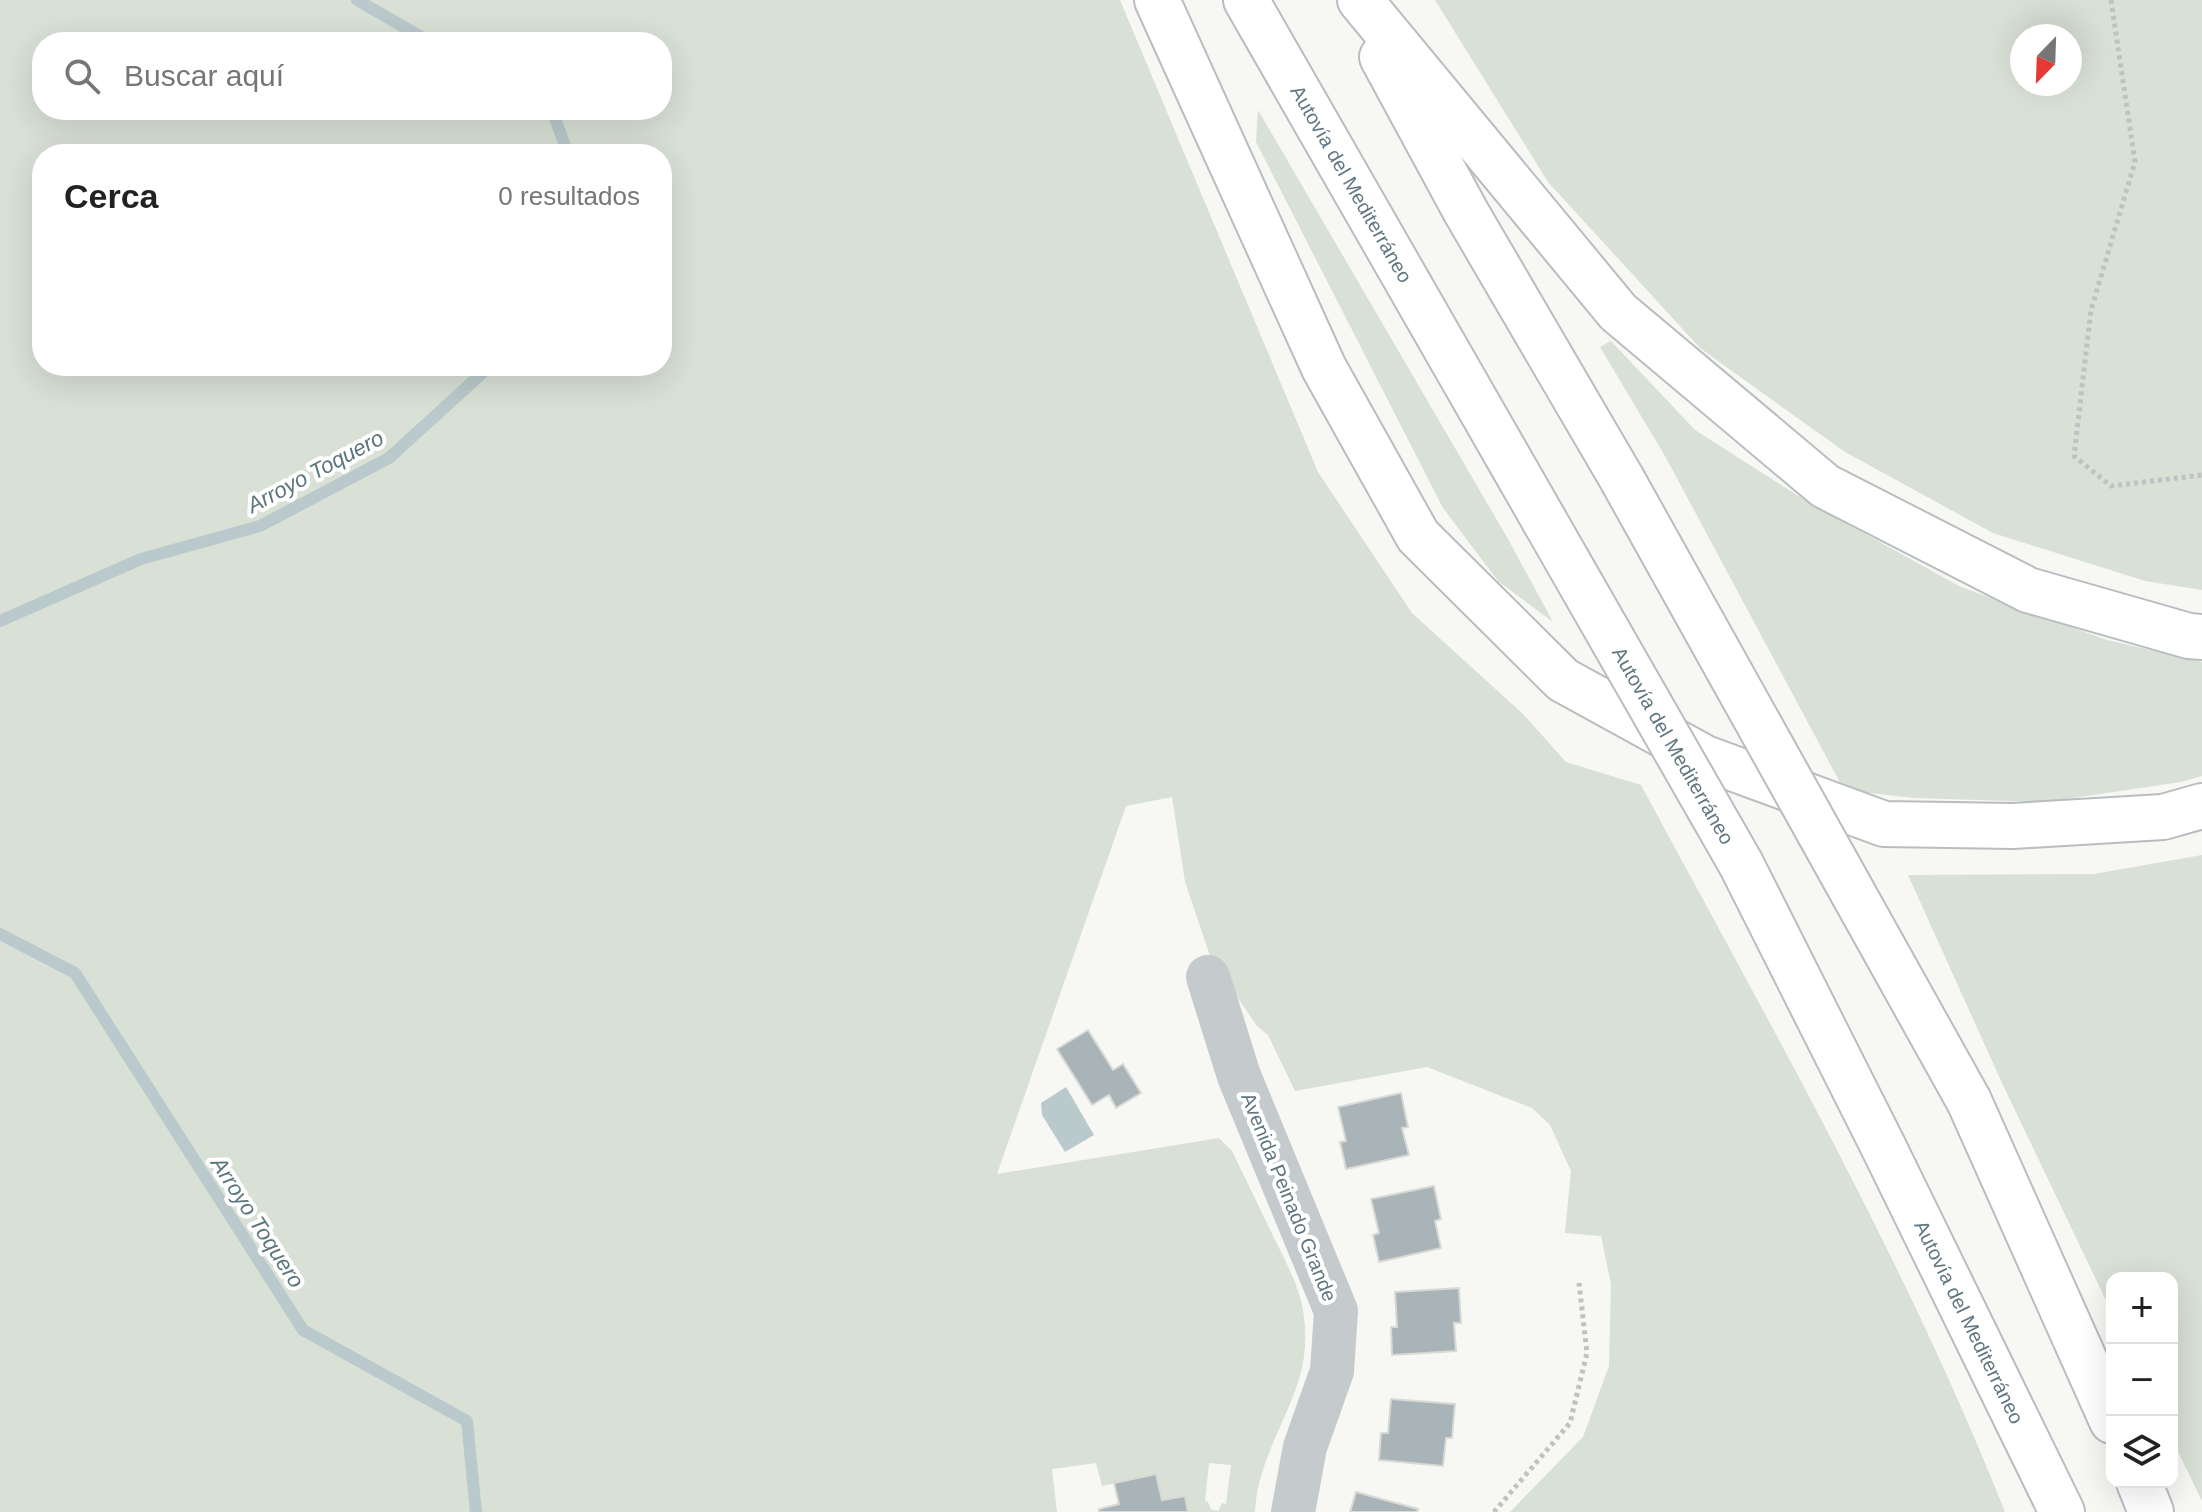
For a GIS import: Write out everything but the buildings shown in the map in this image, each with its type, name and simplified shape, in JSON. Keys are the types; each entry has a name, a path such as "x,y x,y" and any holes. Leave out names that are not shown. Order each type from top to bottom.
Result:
{"highway":[{"path":"1157,0 1324,368 1418,536 1563,680 1705,758 1884,824 2028,825 2163,817 2202,806"},
{"name":"Autovía del Mediterráneo","path":"1246,0 1741,864 2062,1512"},
{"path":"1351,0 1466,212 1622,479 1969,1101 2110,1416"},
{"path":"1360,0 1618,312 1825,486 2028,590 2202,637"},
{"path":"2141,1488 2151,1512"}],"street":[{"name":"Avenida Peinado Grande","path":"1208,977 1239,1076 1336,1311 1332,1371 1305,1447 1293,1512"}],"path":[{"path":"2111,0 2135,162 2091,310 2074,456 2111,486 2202,475"},
{"path":"1494,1512 1570,1423 1587,1353 1579,1283"}],"shaded area":[{"path":"0,0 1120,0 1318,472 1412,613 1523,714 1566,762 1641,785 1880,1234 1966,1418 2005,1512 1510,1512 1583,1437 1609,1366 1611,1284 1601,1236 1565,1233 1571,1171 1550,1125 1532,1108 1427,1067 1295,1091 1268,1035 1257,1026 1211,959 1185,882 1172,797 1126,806 997,1174 1219,1138 1232,1151 1294,1279 1305,1330 1302,1370 1266,1461 1255,1512 1188,1512 1185,1496 1162,1500 1156,1474 1102,1486 1096,1463 1052,1469 1057,1512 0,1512","holes":["1209,1463 1231,1465 1226,1504 1222,1503 1218,1511 1211,1509 1205,1501"]},
{"path":"1435,0 2202,0 2202,590 2145,581 1993,533 1845,452 1700,348 1548,182"},
{"path":"1258,110 1508,539 1553,622 1498,581 1443,508 1256,142"},
{"path":"1611,341 1695,430 1811,504 1961,587 2107,640 2202,662 2202,776 2181,782 2046,802 1914,798 1844,790 1665,456 1600,347"},
{"path":"2202,855 2202,1501 2178,1451 2178,1272 2106,1272 2106,1300 2002,1083 1908,875 2094,874"},
{"path":"1066,1087 1094,1135 1065,1152 1042,1115 1041,1103"}],"waterway":[{"name":"Arroyo Toquero","path":"357,0 413,32"},
{"name":"Arroyo Toquero","path":"556,120 564,144"},
{"name":"Arroyo Toquero","path":"0,621 141,559 260,526 389,458 479,376"},
{"name":"Arroyo Toquero","path":"0,934 75,973 303,1330 467,1421 476,1512"}]}
